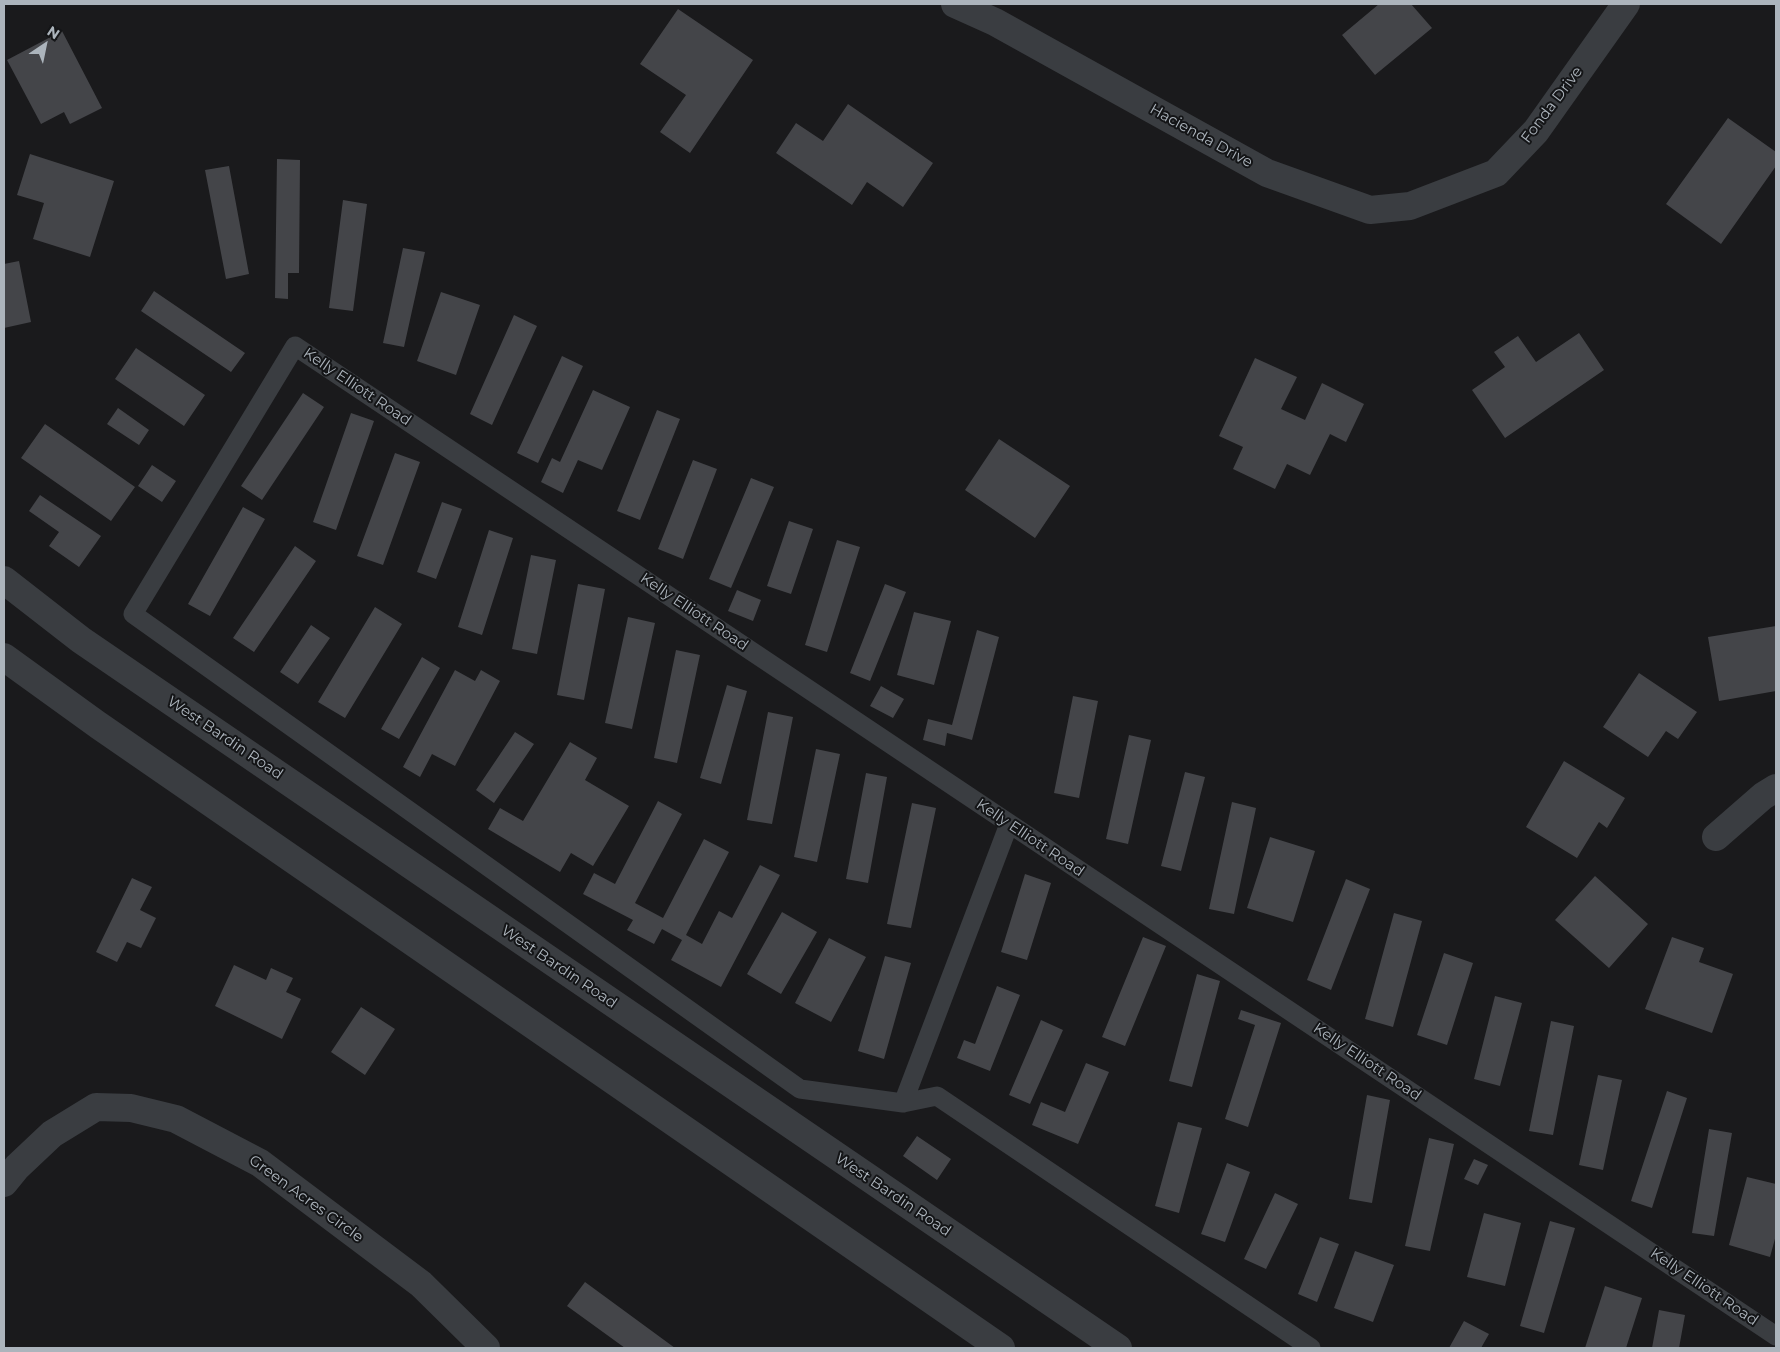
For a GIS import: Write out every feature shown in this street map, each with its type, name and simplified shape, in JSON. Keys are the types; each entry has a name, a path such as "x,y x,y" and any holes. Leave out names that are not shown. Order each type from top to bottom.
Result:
{"street":[{"name":"Hacienda Drive","path":"955,4 995,22 1267,173 1351,204 1370,210 1410,206 1461,186"},
{"name":"Fonda Drive","path":"1461,186 1496,173 1536,130 1626,4"},
{"name":"West Bardin Road","path":"4,580 81,640 1118,1348"},
{"path":"4,657 98,725 1001,1348"},
{"path":"1716,837 1763,796 1776,788"},
{"name":"Green Acres Circle","path":"4,1182 17,1166 52,1134 96,1107 131,1108 176,1119 260,1163 421,1284 486,1348"}],"lane":[{"name":"Kelly Elliott Road","path":"1311,1348 937,1096 903,1104 800,1089 133,614 295,346 1776,1336"},
{"path":"903,1104 1009,824"}],"building":[{"path":"1379,4 1411,4 1432,28 1375,75 1342,35"},
{"path":"678,9 753,60 690,153 660,132 686,95 640,64"},
{"path":"62,31 102,108 70,124 64,112 41,124 7,60"},
{"path":"848,104 933,163 903,207 867,182 852,205 776,153 796,123 823,141"},
{"path":"1728,118 1776,152 1776,166 1721,244 1666,204"},
{"path":"30,154 114,181 90,257 33,239 44,203 17,195"},
{"path":"277,159 300,160 299,273 288,273 288,299 275,298"},
{"path":"229,166 249,274 226,279 205,170"},
{"path":"343,200 367,204 353,311 329,308"},
{"path":"403,248 425,252 404,347 383,343"},
{"path":"19,261 31,322 4,328 4,264"},
{"path":"154,291 245,353 231,372 141,311"},
{"path":"441,292 480,305 456,375 417,361"},
{"path":"514,315 537,326 492,425 470,414"},
{"path":"1579,333 1604,370 1505,438 1472,390 1505,367 1494,352 1518,336 1536,362"},
{"path":"136,348 205,395 184,426 115,379"},
{"path":"562,356 583,366 538,463 517,453"},
{"path":"1255,358 1297,377 1281,409 1305,420 1322,383 1364,404 1346,442 1330,434 1310,475 1287,464 1275,489 1233,469 1243,447 1219,436"},
{"path":"593,390 630,407 602,470 578,460 563,493 541,482 552,458 560,462"},
{"path":"303,393 324,407 262,500 241,486"},
{"path":"118,408 149,430 139,445 107,424"},
{"path":"657,410 680,419 640,520 617,511"},
{"path":"351,413 374,421 336,530 313,522"},
{"path":"45,424 135,487 111,521 21,458"},
{"path":"999,439 1070,486 1035,538 965,490"},
{"path":"395,453 420,462 383,565 357,556"},
{"path":"693,460 717,469 683,559 658,549"},
{"path":"152,465 176,481 162,502 138,486"},
{"path":"751,478 774,487 731,588 709,579"},
{"path":"40,495 101,536 79,567 49,546 59,532 29,511"},
{"path":"442,502 462,509 436,579 417,572"},
{"path":"243,507 265,519 210,616 188,604"},
{"path":"789,521 813,529 791,594 767,586"},
{"path":"489,530 513,538 482,635 458,627"},
{"path":"837,540 860,547 827,652 805,645"},
{"path":"295,546 316,561 254,652 233,638"},
{"path":"531,555 556,560 537,654 512,649"},
{"path":"578,584 605,589 584,700 557,695"},
{"path":"885,584 906,592 870,681 850,673"},
{"path":"737,590 761,600 753,621 728,611"},
{"path":"375,607 402,624 345,718 318,702"},
{"path":"914,612 951,621 934,685 897,675"},
{"path":"628,617 655,623 632,729 605,723"},
{"path":"311,625 330,638 298,684 280,672"},
{"path":"1776,626 1776,691 1719,701 1708,637"},
{"path":"977,630 999,637 972,740 947,733 945,746 923,740 928,719 952,725"},
{"path":"676,650 700,655 677,763 654,758"},
{"path":"422,657 440,668 399,739 381,729"},
{"path":"455,670 475,681 481,670 500,681 455,766 432,754 420,777 403,767"},
{"path":"1639,673 1697,712 1678,739 1666,731 1648,757 1603,727"},
{"path":"727,685 747,691 721,784 700,778"},
{"path":"881,686 904,699 893,718 870,706"},
{"path":"1073,696 1098,701 1079,798 1054,793"},
{"path":"768,712 793,717 772,824 747,820"},
{"path":"515,732 534,744 494,803 476,790"},
{"path":"1129,735 1151,740 1128,844 1106,839"},
{"path":"570,742 597,758 585,780 629,806 593,866 571,853 560,872 488,829 500,808 523,821"},
{"path":"816,749 840,754 817,862 794,857"},
{"path":"1564,761 1625,798 1607,828 1599,822 1577,858 1526,827"},
{"path":"1185,772 1205,777 1181,871 1161,866"},
{"path":"866,773 887,777 868,883 846,879"},
{"path":"658,801 682,814 635,903 663,918 704,839 729,852 686,935 702,944 719,911 732,918 760,865 780,875 721,987 671,960 682,940 662,929 654,944 627,930 633,920 583,894 594,873 615,884"},
{"path":"1232,802 1256,808 1234,914 1209,909"},
{"path":"912,803 936,808 911,928 887,924"},
{"path":"1270,837 1315,851 1293,922 1247,908"},
{"path":"1025,874 1051,883 1027,960 1001,952"},
{"path":"1595,876 1648,924 1609,968 1555,920"},
{"path":"132,878 152,887 140,910 156,918 141,948 127,942 117,962 96,952"},
{"path":"1346,879 1370,889 1331,990 1307,980"},
{"path":"782,912 817,932 781,994 747,974"},
{"path":"1394,913 1422,921 1393,1027 1365,1019"},
{"path":"1143,937 1166,946 1125,1046 1102,1037"},
{"path":"1672,937 1704,948 1699,962 1733,974 1712,1033 1645,1009"},
{"path":"829,938 866,957 831,1022 795,1003"},
{"path":"1444,953 1473,963 1447,1045 1417,1035"},
{"path":"885,956 911,963 884,1059 858,1051"},
{"path":"234,965 266,980 271,968 293,978 286,992 301,999 282,1039 215,1006"},
{"path":"1197,974 1220,981 1192,1087 1169,1081"},
{"path":"997,986 1020,995 990,1071 957,1058 964,1040 975,1044"},
{"path":"1495,996 1522,1003 1500,1086 1474,1079"},
{"path":"361,1007 395,1029 365,1075 331,1052"},
{"path":"1241,1010 1281,1023 1248,1127 1225,1119 1255,1025 1238,1019"},
{"path":"1041,1020 1063,1030 1030,1104 1009,1095"},
{"path":"1551,1021 1574,1026 1553,1135 1529,1131"},
{"path":"1086,1063 1109,1072 1078,1144 1032,1125 1041,1102 1065,1112"},
{"path":"1598,1075 1622,1080 1603,1170 1579,1165"},
{"path":"1667,1091 1687,1098 1652,1208 1631,1201"},
{"path":"1367,1095 1390,1100 1372,1203 1349,1199"},
{"path":"1178,1122 1202,1128 1179,1213 1155,1206"},
{"path":"1709,1129 1732,1133 1714,1236 1692,1233"},
{"path":"917,1136 951,1159 937,1180 903,1156"},
{"path":"1429,1138 1454,1144 1430,1251 1405,1246"},
{"path":"1474,1159 1488,1165 1478,1185 1464,1179"},
{"path":"1227,1163 1250,1172 1225,1242 1201,1234"},
{"path":"1747,1177 1776,1184 1776,1235 1770,1257 1729,1245"},
{"path":"1275,1193 1298,1204 1266,1269 1244,1259"},
{"path":"1484,1213 1521,1223 1505,1286 1467,1277"},
{"path":"1550,1221 1575,1228 1544,1333 1520,1326"},
{"path":"1320,1237 1339,1244 1317,1302 1298,1294"},
{"path":"1355,1251 1394,1265 1373,1322 1334,1308"},
{"path":"585,1282 675,1348 625,1348 567,1306"},
{"path":"1605,1286 1642,1298 1626,1348 1585,1348"},
{"path":"1659,1310 1685,1315 1679,1348 1652,1348"},
{"path":"1464,1321 1489,1334 1481,1348 1449,1348"}]}
